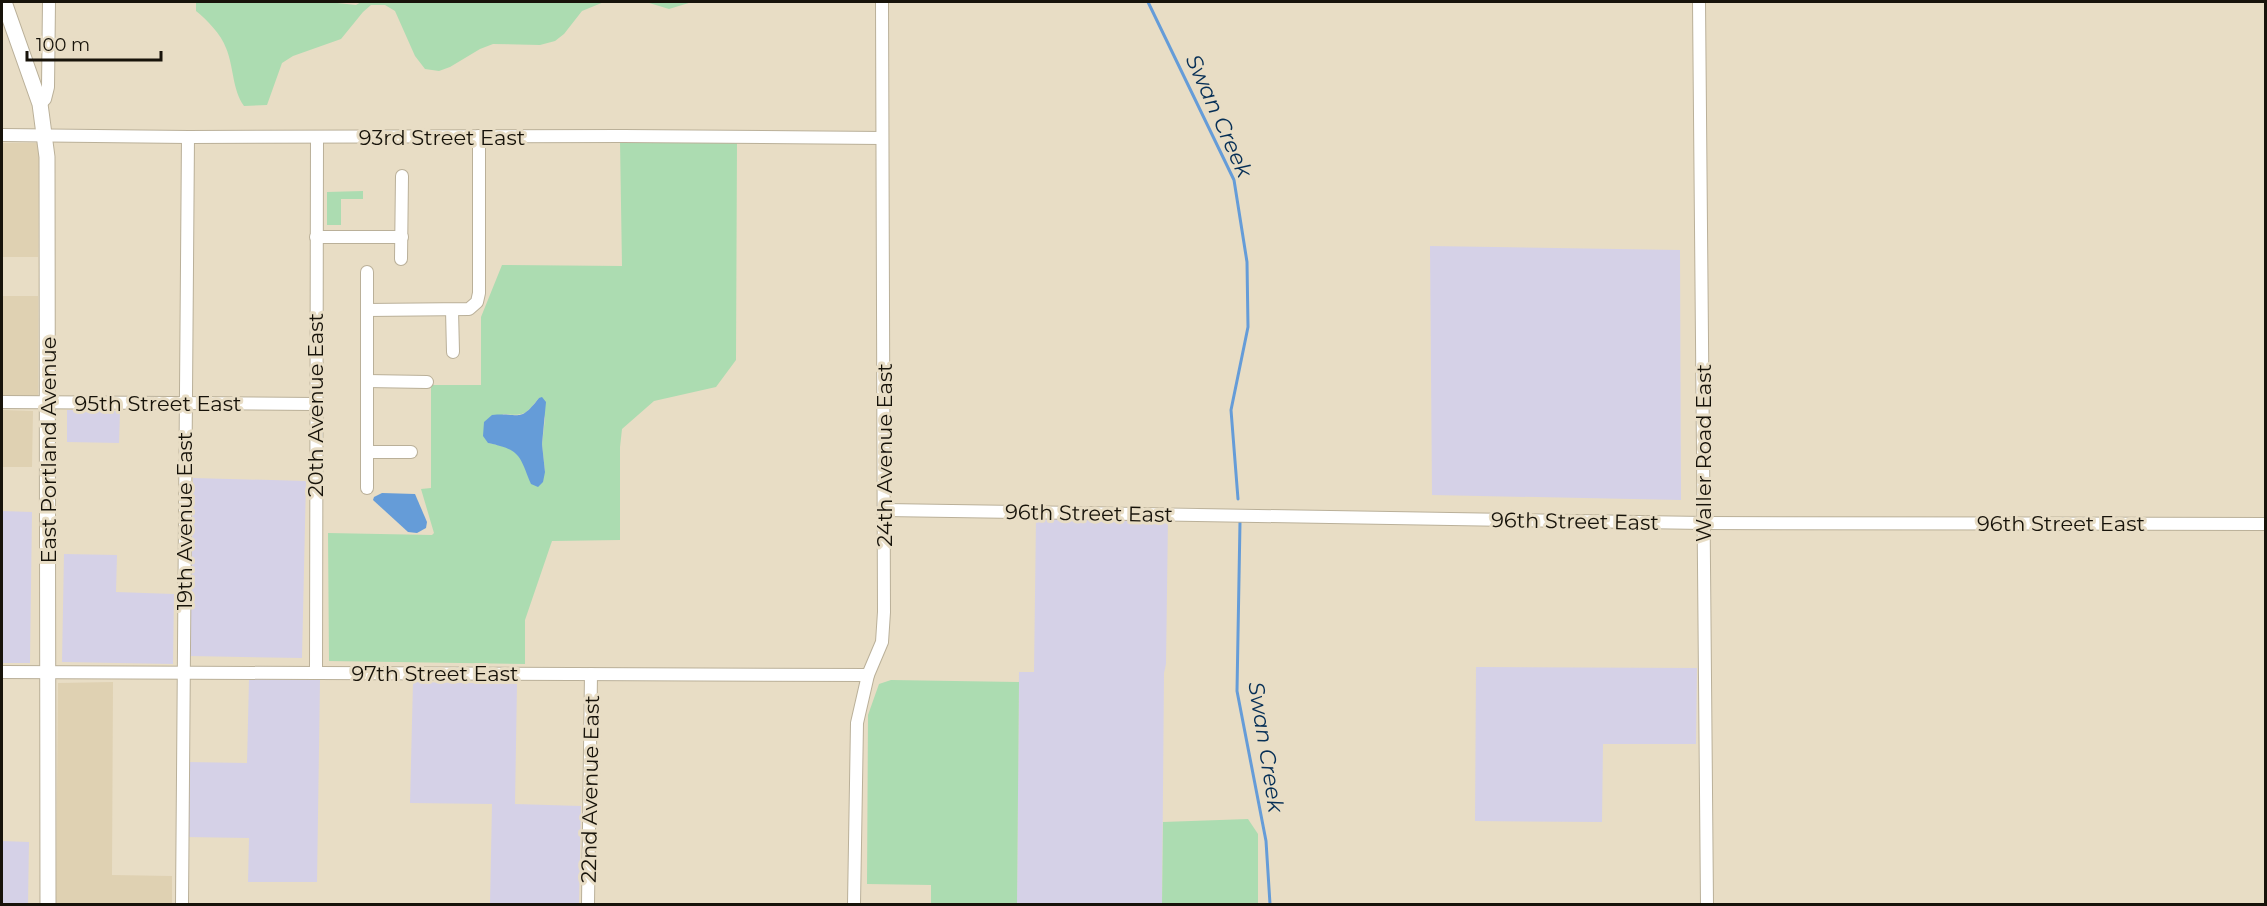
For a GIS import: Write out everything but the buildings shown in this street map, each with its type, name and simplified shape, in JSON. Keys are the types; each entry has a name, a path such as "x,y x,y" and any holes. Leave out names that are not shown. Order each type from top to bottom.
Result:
{"main road":[{"name":"East Portland Avenue","path":"4,2 40,104 45,135 49,402 48,904"}],"street":[{"path":"40,104 45,99 48,87 49,2"},
{"name":"24th Avenue East","path":"854,904 857,723 868,675 882,642 884,612 882,2"},
{"name":"Waller Road East","path":"1700,2 1707,904"},
{"name":"93rd Street East","path":"2,135 882,138"},
{"path":"367,310 469,309 478,297 479,136"},
{"name":"19th Avenue East","path":"182,904 188,137"},
{"name":"20th Avenue East","path":"316,673 317,137"},
{"path":"401,259 402,176"},
{"path":"316,237 402,237"},
{"path":"367,272 367,488"},
{"path":"452,310 453,352"},
{"path":"367,381 428,382"},
{"name":"95th Street East","path":"2,402 315,404"},
{"path":"367,452 411,452"},
{"name":"96th Street East","path":"885,510 1704,523 2265,524"},
{"name":"97th Street East","path":"2,672 868,675"},
{"name":"22nd Avenue East","path":"588,904 591,674"}],"shaded area":[{"path":"2,143 39,143 38,257 2,257"},
{"path":"1430,246 1680,250 1681,500 1432,495"},
{"path":"2,296 38,296 38,396 2,396"},
{"path":"2,410 33,411 32,467 2,467"},
{"path":"67,410 120,411 119,443 67,442"},
{"path":"193,478 306,481 302,658 189,656"},
{"path":"2,511 32,512 30,663 2,663"},
{"path":"1036,517 1168,518 1162,904 1017,904 1019,672 1034,672"},
{"path":"64,554 117,555 116,592 174,594 173,664 62,662"},
{"path":"1476,667 1697,668 1696,744 1603,744 1602,822 1475,821"},
{"path":"249,679 320,680 317,882 248,882 249,838 185,837 187,762 247,763"},
{"path":"113,682 112,875 172,876 172,904 56,904 58,683"},
{"path":"413,682 517,684 515,804 581,806 579,904 490,904 492,804 410,803"},
{"path":"2,841 29,842 28,904 2,904"}],"green space":[{"path":"196,2 328,2 356,5 361,2 604,2 582,11 564,34 555,41 540,45 493,44 439,71 425,69 415,56 395,11 385,5 371,5 341,39 293,56 282,63 267,105 244,106 237,92 224,43 196,11"},
{"path":"646,2 692,2 669,9"},
{"path":"620,141 737,143 736,360 716,387 654,401 622,429 620,540 552,541 525,620 525,664 329,661 328,533 432,535 434,533 421,489 431,488 431,385 481,385 481,317 502,265 622,266","holes":["539,398 545,418 542,444 545,472 510,449 488,443 503,414 524,413"]},
{"path":"363,191 363,199 341,199 341,225 327,225 327,192"},
{"path":"891,680 1019,682 1017,904 931,904 931,885 867,884 868,715 879,684"},
{"path":"1248,819 1258,834 1258,904 1162,904 1163,822"}],"water":[{"path":"542,397 546,402 542,444 545,472 543,482 538,487 531,484 521,460 513,451 488,443 483,436 484,422 492,415 523,414"},
{"path":"382,493 415,494 427,522 426,528 417,533 408,532 373,500"}],"waterway":[{"name":"Swan Creek","path":"1148,2 1234,180 1247,262 1248,327 1231,410 1238,499"},
{"name":"Swan Creek","path":"1240,522 1237,691 1266,841 1270,904"}]}
